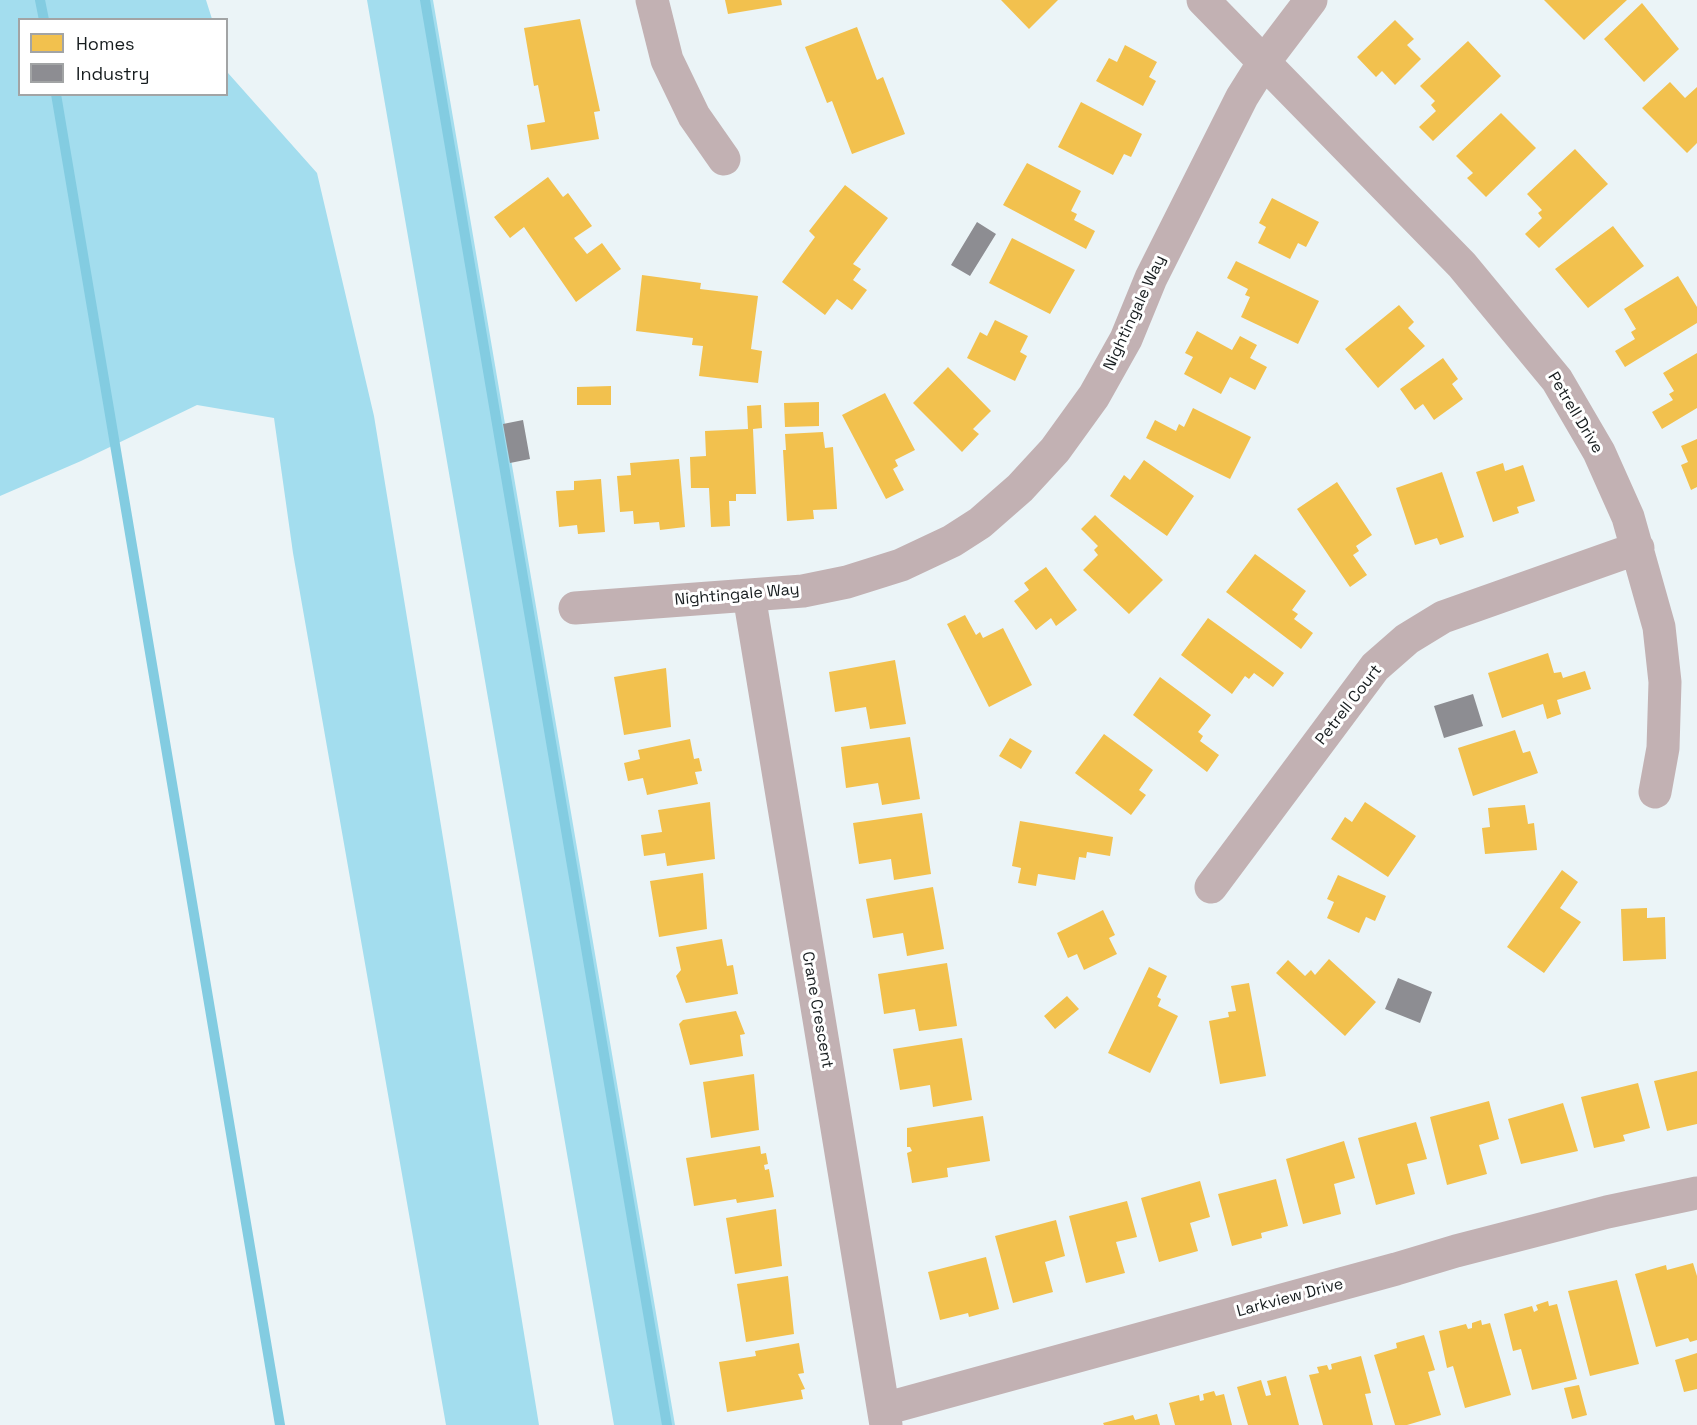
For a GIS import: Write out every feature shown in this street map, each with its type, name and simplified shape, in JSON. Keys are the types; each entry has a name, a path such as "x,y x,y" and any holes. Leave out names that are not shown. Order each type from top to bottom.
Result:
{"street":[{"path":"652,0 668,60 694,116 724,159"},
{"name":"Petrell Drive","path":"1203,0 1462,266 1557,380 1599,452 1628,517 1659,627 1665,682 1663,748 1655,792"},
{"name":"Nightingale Way","path":"575,608 803,591 847,582 901,565 952,541 981,523 1020,488 1055,450 1094,396 1126,339 1150,278 1242,97 1264,62 1311,0"},
{"name":"Petrell Court","path":"1211,887 1375,667 1407,639 1443,617 1638,548"},
{"name":"Crane Crescent","path":"749,595 885,1417"},
{"name":"Larkview Drive","path":"885,1417 1455,1251 1607,1212 1697,1193"}],"shaded area":[{"path":"0,0 206,0 212,18 18,18 18,96 228,96 228,73 317,173 374,416 539,1425 446,1425 293,553 274,418 197,405 81,461 0,496"},
{"path":"367,0 433,0 675,1425 614,1425"}],"building: Homes":[{"path":"725,0 781,0 782,5 728,14"},
{"path":"1001,0 1058,0 1029,29"},
{"path":"1544,0 1627,0 1584,40"},
{"path":"1642,3 1679,49 1644,82 1604,39"},
{"path":"580,19 600,111 594,112 599,139 531,150 527,125 545,122 538,85 534,86 524,28"},
{"path":"1395,20 1414,39 1407,45 1421,59 1395,85 1382,71 1376,77 1357,57"},
{"path":"857,27 877,80 883,77 905,134 852,154 832,101 827,103 805,47"},
{"path":"1468,41 1501,76 1433,141 1419,127 1436,111 1431,105 1435,101 1420,86"},
{"path":"1125,45 1157,62 1149,77 1156,81 1143,106 1096,81 1109,58 1117,62"},
{"path":"1670,82 1685,98 1697,87 1697,143 1687,153 1642,108"},
{"path":"1081,102 1142,134 1131,157 1124,154 1113,175 1058,147"},
{"path":"1501,113 1536,148 1486,197 1467,178 1473,173 1456,156"},
{"path":"1575,149 1608,184 1539,248 1525,234 1542,218 1538,213 1542,210 1527,194"},
{"path":"1027,163 1081,191 1071,211 1077,214 1074,220 1095,231 1086,249 1003,205"},
{"path":"548,177 563,197 568,193 592,226 574,238 587,254 602,243 621,269 576,302 524,227 510,238 494,217"},
{"path":"845,185 888,218 853,264 861,269 853,280 867,290 852,310 837,299 825,315 782,282 815,237 809,231"},
{"path":"1272,198 1319,222 1306,247 1298,243 1290,259 1258,243 1266,227 1259,223"},
{"path":"1613,226 1644,266 1588,308 1555,269"},
{"path":"1012,238 1075,270 1050,314 989,283"},
{"path":"1236,261 1319,301 1298,344 1241,317 1250,297 1245,295 1248,289 1227,278"},
{"path":"642,275 701,283 700,289 758,296 751,349 762,351 758,383 699,376 703,346 692,345 693,338 636,331"},
{"path":"1678,276 1697,307 1697,323 1625,367 1615,351 1635,339 1631,332 1636,329 1624,309"},
{"path":"1399,305 1414,322 1408,328 1425,346 1378,388 1345,349"},
{"path":"995,320 1028,336 1020,352 1027,356 1015,381 967,358 980,332 987,336"},
{"path":"1197,331 1232,350 1240,336 1257,345 1250,358 1267,367 1255,390 1230,377 1221,394 1184,374 1193,357 1185,353"},
{"path":"1697,353 1697,408 1662,429 1652,412 1673,400 1669,394 1674,391 1663,373"},
{"path":"1443,358 1458,379 1452,384 1463,399 1434,420 1423,404 1415,410 1400,389"},
{"path":"948,367 991,411 973,429 979,434 962,452 913,403"},
{"path":"611,386 611,405 577,405 577,387"},
{"path":"885,393 915,450 895,460 898,466 893,469 904,490 886,499 842,415"},
{"path":"819,402 819,426 785,427 784,403"},
{"path":"761,405 762,428 753,429 756,494 736,494 736,501 729,501 730,526 711,527 709,488 691,488 690,457 706,456 705,431 748,429 747,406"},
{"path":"1193,408 1251,437 1230,479 1146,438 1155,420 1176,431 1179,424 1184,427"},
{"path":"823,432 825,448 833,447 837,509 813,510 814,519 787,521 783,450 786,450 785,434"},
{"path":"1697,439 1697,487 1691,490 1681,465 1688,462 1681,446"},
{"path":"679,459 685,527 660,530 659,522 634,524 633,511 620,512 617,476 631,475 630,463"},
{"path":"1144,460 1194,496 1167,536 1110,496 1124,475 1130,480"},
{"path":"1503,463 1505,471 1523,465 1535,501 1517,507 1519,513 1493,522 1476,472"},
{"path":"1442,472 1464,537 1440,545 1437,538 1415,545 1396,488"},
{"path":"601,479 605,532 578,534 577,525 559,527 556,491 574,490 574,481"},
{"path":"1337,482 1372,535 1356,546 1359,551 1353,555 1367,575 1350,587 1297,509"},
{"path":"1095,515 1163,580 1129,614 1083,570 1098,555 1094,550 1098,546 1081,529"},
{"path":"1255,554 1306,591 1292,610 1298,614 1294,619 1313,633 1301,649 1226,592"},
{"path":"1046,567 1077,610 1056,626 1051,618 1036,630 1014,601 1029,590 1024,583"},
{"path":"965,615 976,635 980,632 983,638 1003,628 1032,685 989,707 947,624"},
{"path":"1208,618 1284,673 1273,687 1254,673 1249,679 1245,676 1232,694 1181,655"},
{"path":"1548,653 1554,673 1561,672 1563,678 1585,671 1591,689 1557,700 1561,714 1547,719 1543,704 1502,718 1488,673"},
{"path":"895,660 906,724 870,729 866,707 835,712 829,672"},
{"path":"666,668 671,727 624,735 614,677"},
{"path":"1160,677 1211,715 1198,732 1203,736 1200,741 1219,755 1207,772 1133,715"},
{"path":"1515,730 1523,753 1530,751 1538,773 1473,796 1458,748"},
{"path":"1104,734 1153,770 1139,790 1146,795 1131,815 1075,773"},
{"path":"910,737 920,799 882,805 878,783 846,788 841,747"},
{"path":"1010,738 1032,751 1021,769 999,756"},
{"path":"690,739 694,759 699,758 702,771 695,772 698,784 647,795 643,778 628,781 624,763 640,759 638,750"},
{"path":"710,802 715,859 667,866 665,853 644,856 641,835 662,832 658,810"},
{"path":"1365,802 1416,836 1388,877 1331,839 1345,817 1352,822"},
{"path":"1525,805 1528,824 1534,823 1537,850 1485,854 1482,828 1490,827 1488,808"},
{"path":"922,813 931,874 894,880 891,859 859,864 853,823"},
{"path":"1020,821 1113,837 1110,856 1087,852 1086,858 1079,857 1075,880 1038,874 1036,886 1018,883 1021,868 1012,866"},
{"path":"1562,870 1578,882 1560,908 1581,922 1544,973 1507,947"},
{"path":"703,873 707,929 659,937 650,881"},
{"path":"1338,875 1386,896 1375,921 1366,917 1359,933 1327,918 1334,902 1327,899"},
{"path":"933,887 944,949 907,956 903,933 873,938 866,899"},
{"path":"1647,908 1647,918 1665,917 1666,959 1623,961 1621,909"},
{"path":"1103,910 1115,935 1109,938 1117,954 1084,970 1077,954 1068,958 1057,933"},
{"path":"722,939 727,966 733,965 738,994 686,1003 676,976 681,970 676,947"},
{"path":"1329,959 1376,1002 1345,1036 1276,973 1288,960 1305,976 1311,970 1315,975"},
{"path":"947,963 957,1026 919,1031 915,1009 884,1014 878,974"},
{"path":"1149,967 1167,976 1157,997 1161,999 1158,1006 1178,1016 1150,1073 1108,1053"},
{"path":"1249,983 1266,1076 1220,1084 1209,1021 1229,1017 1228,1012 1236,1011 1231,986"},
{"path":"1067,996 1079,1009 1055,1029 1044,1016"},
{"path":"736,1011 745,1034 740,1035 743,1056 690,1065 679,1024 683,1020"},
{"path":"962,1038 972,1100 933,1107 930,1085 900,1090 893,1049"},
{"path":"1697,1071 1697,1124 1667,1131 1654,1081"},
{"path":"754,1074 759,1130 711,1138 703,1082"},
{"path":"1638,1083 1650,1128 1623,1135 1625,1141 1594,1148 1581,1097"},
{"path":"1489,1101 1499,1139 1479,1145 1487,1174 1447,1185 1430,1117"},
{"path":"1563,1103 1578,1151 1521,1164 1508,1119"},
{"path":"983,1116 990,1161 947,1168 948,1177 912,1183 907,1153 912,1151 910,1147 907,1147 907,1128"},
{"path":"1416,1122 1427,1159 1407,1164 1415,1194 1376,1205 1358,1138"},
{"path":"1344,1141 1355,1178 1334,1184 1341,1214 1303,1224 1286,1159"},
{"path":"760,1146 761,1154 766,1153 768,1164 764,1165 765,1170 769,1169 774,1197 737,1203 736,1199 694,1206 686,1158"},
{"path":"1276,1179 1288,1226 1261,1233 1262,1238 1232,1246 1218,1194"},
{"path":"1200,1181 1210,1217 1190,1223 1198,1251 1159,1262 1141,1198"},
{"path":"1127,1201 1137,1237 1116,1242 1125,1273 1086,1283 1069,1216"},
{"path":"776,1209 782,1266 735,1274 726,1218"},
{"path":"1056,1220 1065,1256 1045,1262 1053,1292 1013,1303 995,1236"},
{"path":"986,1257 999,1309 969,1317 968,1313 940,1320 928,1272"},
{"path":"1693,1263 1697,1276 1697,1340 1690,1342 1688,1338 1656,1347 1635,1274 1666,1265 1667,1270"},
{"path":"788,1276 794,1334 746,1342 737,1284"},
{"path":"1617,1280 1639,1364 1590,1376 1568,1291"},
{"path":"1548,1301 1549,1306 1557,1304 1577,1379 1532,1390 1521,1349 1513,1351 1504,1314 1532,1306 1534,1312 1538,1310 1536,1305"},
{"path":"1481,1320 1482,1325 1490,1323 1511,1395 1465,1408 1453,1366 1447,1368 1439,1331 1466,1324 1468,1329 1472,1328 1472,1323"},
{"path":"1424,1335 1435,1370 1428,1372 1441,1415 1407,1425 1395,1425 1374,1355 1397,1348 1396,1343"},
{"path":"799,1343 804,1373 798,1374 805,1389 801,1390 803,1399 727,1412 719,1362 756,1356 755,1351"},
{"path":"1697,1353 1697,1389 1684,1392 1675,1360"},
{"path":"1361,1356 1371,1393 1365,1394 1373,1425 1323,1425 1309,1375 1319,1373 1317,1367 1327,1365 1329,1370 1332,1369 1331,1364"},
{"path":"1286,1376 1299,1425 1248,1425 1237,1387 1261,1380 1266,1396 1271,1395 1267,1381"},
{"path":"1579,1385 1587,1415 1572,1419 1564,1388"},
{"path":"1214,1391 1216,1396 1224,1394 1232,1425 1175,1425 1169,1403 1199,1395 1200,1401 1204,1400 1203,1394"},
{"path":"1157,1414 1160,1425 1104,1425 1103,1423 1133,1415 1135,1420"}],"building: Industry":[{"path":"977,222 996,234 970,276 951,265"},
{"path":"523,420 530,459 510,463 503,424"},
{"path":"1473,694 1483,726 1444,738 1434,706"},
{"path":"1398,978 1432,992 1420,1023 1385,1009"}],"waterway":[{"path":"40,0 44,18"},
{"path":"425,0 667,1425"},
{"path":"56,96 280,1425"}]}
